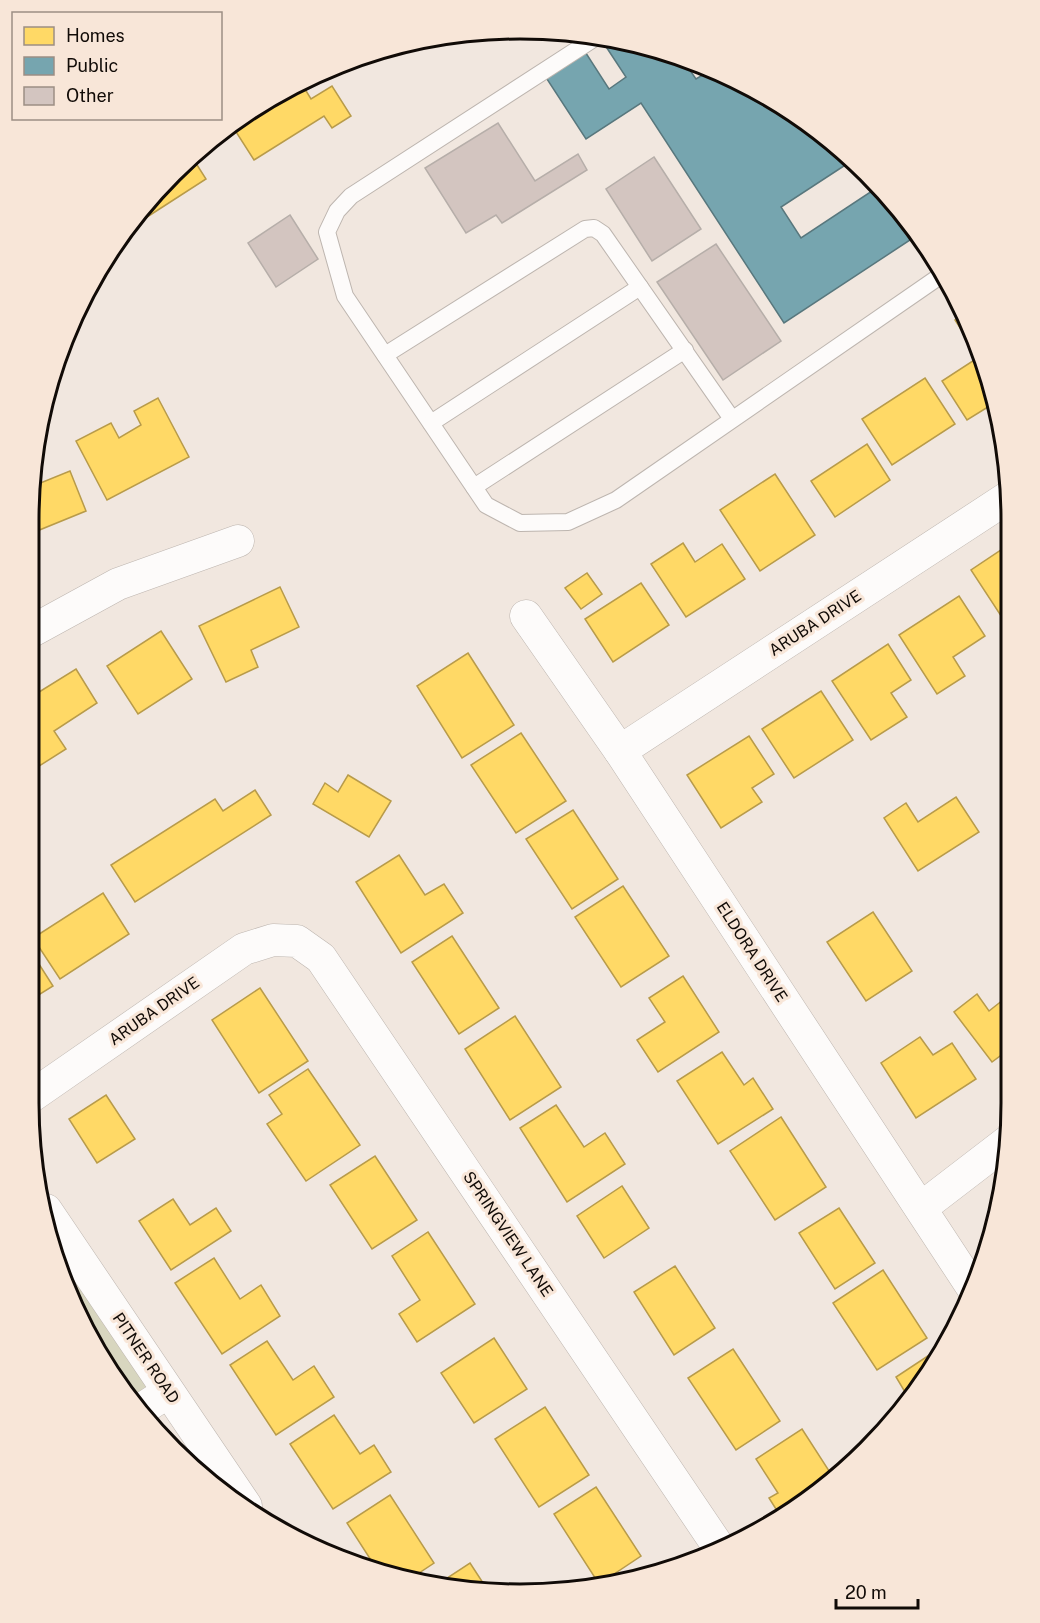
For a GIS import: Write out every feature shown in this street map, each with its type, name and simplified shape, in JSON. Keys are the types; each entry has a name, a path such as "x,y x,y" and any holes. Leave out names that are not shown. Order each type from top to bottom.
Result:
{"street":[{"name":"ARUBA DRIVE","path":"620,751 1000,502"},
{"path":"39,627 118,584 238,541"},
{"name":"ELDORA DRIVE","path":"526,616 620,751 967,1279"},
{"name":"ARUBA DRIVE","path":"39,1090 244,949 273,940 285,940"},
{"name":"SPRINGVIEW LANE","path":"285,940 297,941 321,958 715,1542"},
{"path":"921,1208 999,1148"},
{"name":"PITNER ROAD","path":"54,1222 236,1491"},
{"path":"146,1406 168,1392"}],"lane":[{"path":"586,44 361,190 337,211 327,232 345,296 486,505 520,523 568,522 616,500 936,279"},
{"path":"385,355 585,229 594,228 603,234 732,419"},
{"path":"431,423 640,287"},
{"path":"474,487 685,350"}],"shaded area":[{"path":"54,1222 168,1392 146,1406 120,1370 103,1343 76,1287"}],"building: Homes":[{"path":"332,86 351,116 332,128 324,116 254,160 236,132 280,103 305,90 311,99"},
{"path":"197,164 206,179 145,218"},
{"path":"973,361 988,407 967,420 942,381"},
{"path":"925,378 955,424 892,465 862,419"},
{"path":"158,398 189,457 107,500 76,441 111,423 119,438 141,425 134,411"},
{"path":"867,444 890,480 835,517 811,481"},
{"path":"70,471 86,511 39,530 41,483"},
{"path":"775,474 815,535 760,571 720,510"},
{"path":"683,543 695,562 722,544 745,579 686,617 651,564"},
{"path":"1001,550 1001,616 971,570"},
{"path":"587,573 602,594 581,609 565,588"},
{"path":"641,583 669,625 613,662 585,619"},
{"path":"280,587 299,627 251,650 258,667 226,682 199,626"},
{"path":"959,596 985,636 953,657 965,676 937,694 899,635"},
{"path":"161,631 192,679 138,714 107,666"},
{"path":"888,644 911,680 891,693 907,717 871,740 832,681"},
{"path":"468,653 514,725 462,758 417,686"},
{"path":"76,669 97,703 54,731 66,749 39,766 39,692"},
{"path":"821,691 853,740 794,778 762,729"},
{"path":"521,733 566,801 516,833 471,765"},
{"path":"749,736 774,774 752,788 762,802 721,828 687,775"},
{"path":"348,775 391,801 369,837 313,804 325,783 338,792"},
{"path":"255,790 271,815 135,902 111,865 215,799 223,811"},
{"path":"956,797 979,832 918,871 884,818 906,803 918,822"},
{"path":"573,810 618,879 572,909 526,839"},
{"path":"399,855 425,895 444,884 463,913 401,953 356,882"},
{"path":"623,886 669,956 621,987 575,917"},
{"path":"103,893 129,934 60,979 39,947 39,934"},
{"path":"873,912 912,971 866,1001 827,942"},
{"path":"452,936 499,1008 459,1034 412,962"},
{"path":"39,964 53,986 39,995"},
{"path":"683,976 719,1032 658,1072 637,1040 665,1022 649,998"},
{"path":"260,988 308,1061 259,1093 212,1020"},
{"path":"977,994 989,1011 1001,1002 1001,1055 992,1062 954,1012"},
{"path":"515,1016 561,1087 510,1120 465,1049"},
{"path":"920,1037 933,1055 952,1043 976,1079 916,1118 881,1063"},
{"path":"722,1052 744,1085 753,1078 773,1109 718,1144 677,1081"},
{"path":"308,1069 360,1145 306,1181 267,1124 282,1114 269,1095"},
{"path":"106,1095 135,1139 97,1163 69,1119"},
{"path":"556,1105 584,1147 605,1133 625,1164 567,1202 520,1128"},
{"path":"781,1117 826,1187 775,1220 730,1151"},
{"path":"375,1156 417,1220 372,1249 330,1185"},
{"path":"622,1186 649,1228 604,1258 577,1216"},
{"path":"173,1199 190,1225 216,1208 231,1231 171,1270 139,1221"},
{"path":"839,1208 875,1263 835,1289 799,1233"},
{"path":"428,1232 475,1304 417,1342 399,1314 420,1300 392,1256"},
{"path":"214,1258 240,1299 261,1285 280,1316 222,1354 175,1283"},
{"path":"675,1266 715,1328 674,1355 634,1292"},
{"path":"883,1270 927,1338 877,1370 833,1303"},
{"path":"494,1338 527,1389 474,1423 441,1373"},
{"path":"267,1341 293,1380 314,1366 334,1397 276,1435 230,1365"},
{"path":"733,1349 780,1421 736,1450 688,1378"},
{"path":"930,1355 905,1392 896,1377"},
{"path":"545,1407 589,1475 539,1507 495,1439"},
{"path":"334,1415 360,1454 374,1445 391,1472 333,1509 290,1444"},
{"path":"802,1429 829,1471 776,1510 769,1498 778,1493 756,1459"},
{"path":"596,1487 641,1556 612,1575 595,1578 554,1514"},
{"path":"390,1495 434,1563 419,1573 371,1560 347,1523"},
{"path":"470,1563 483,1582 457,1580 447,1578"}],"building: Public":[{"path":"606,47 675,65 690,71 696,79 702,75 733,89 787,120 837,158 845,165 781,207 801,238 871,192 902,227 910,240 784,323 641,103 586,139 545,76 584,50 609,89 626,77"}],"building: Other":[{"path":"498,123 535,181 578,154 587,170 502,223 496,215 466,233 425,168"},
{"path":"654,157 701,229 652,261 606,189"},
{"path":"290,215 318,259 276,287 248,243"},
{"path":"716,244 781,341 723,380 657,282"}]}
